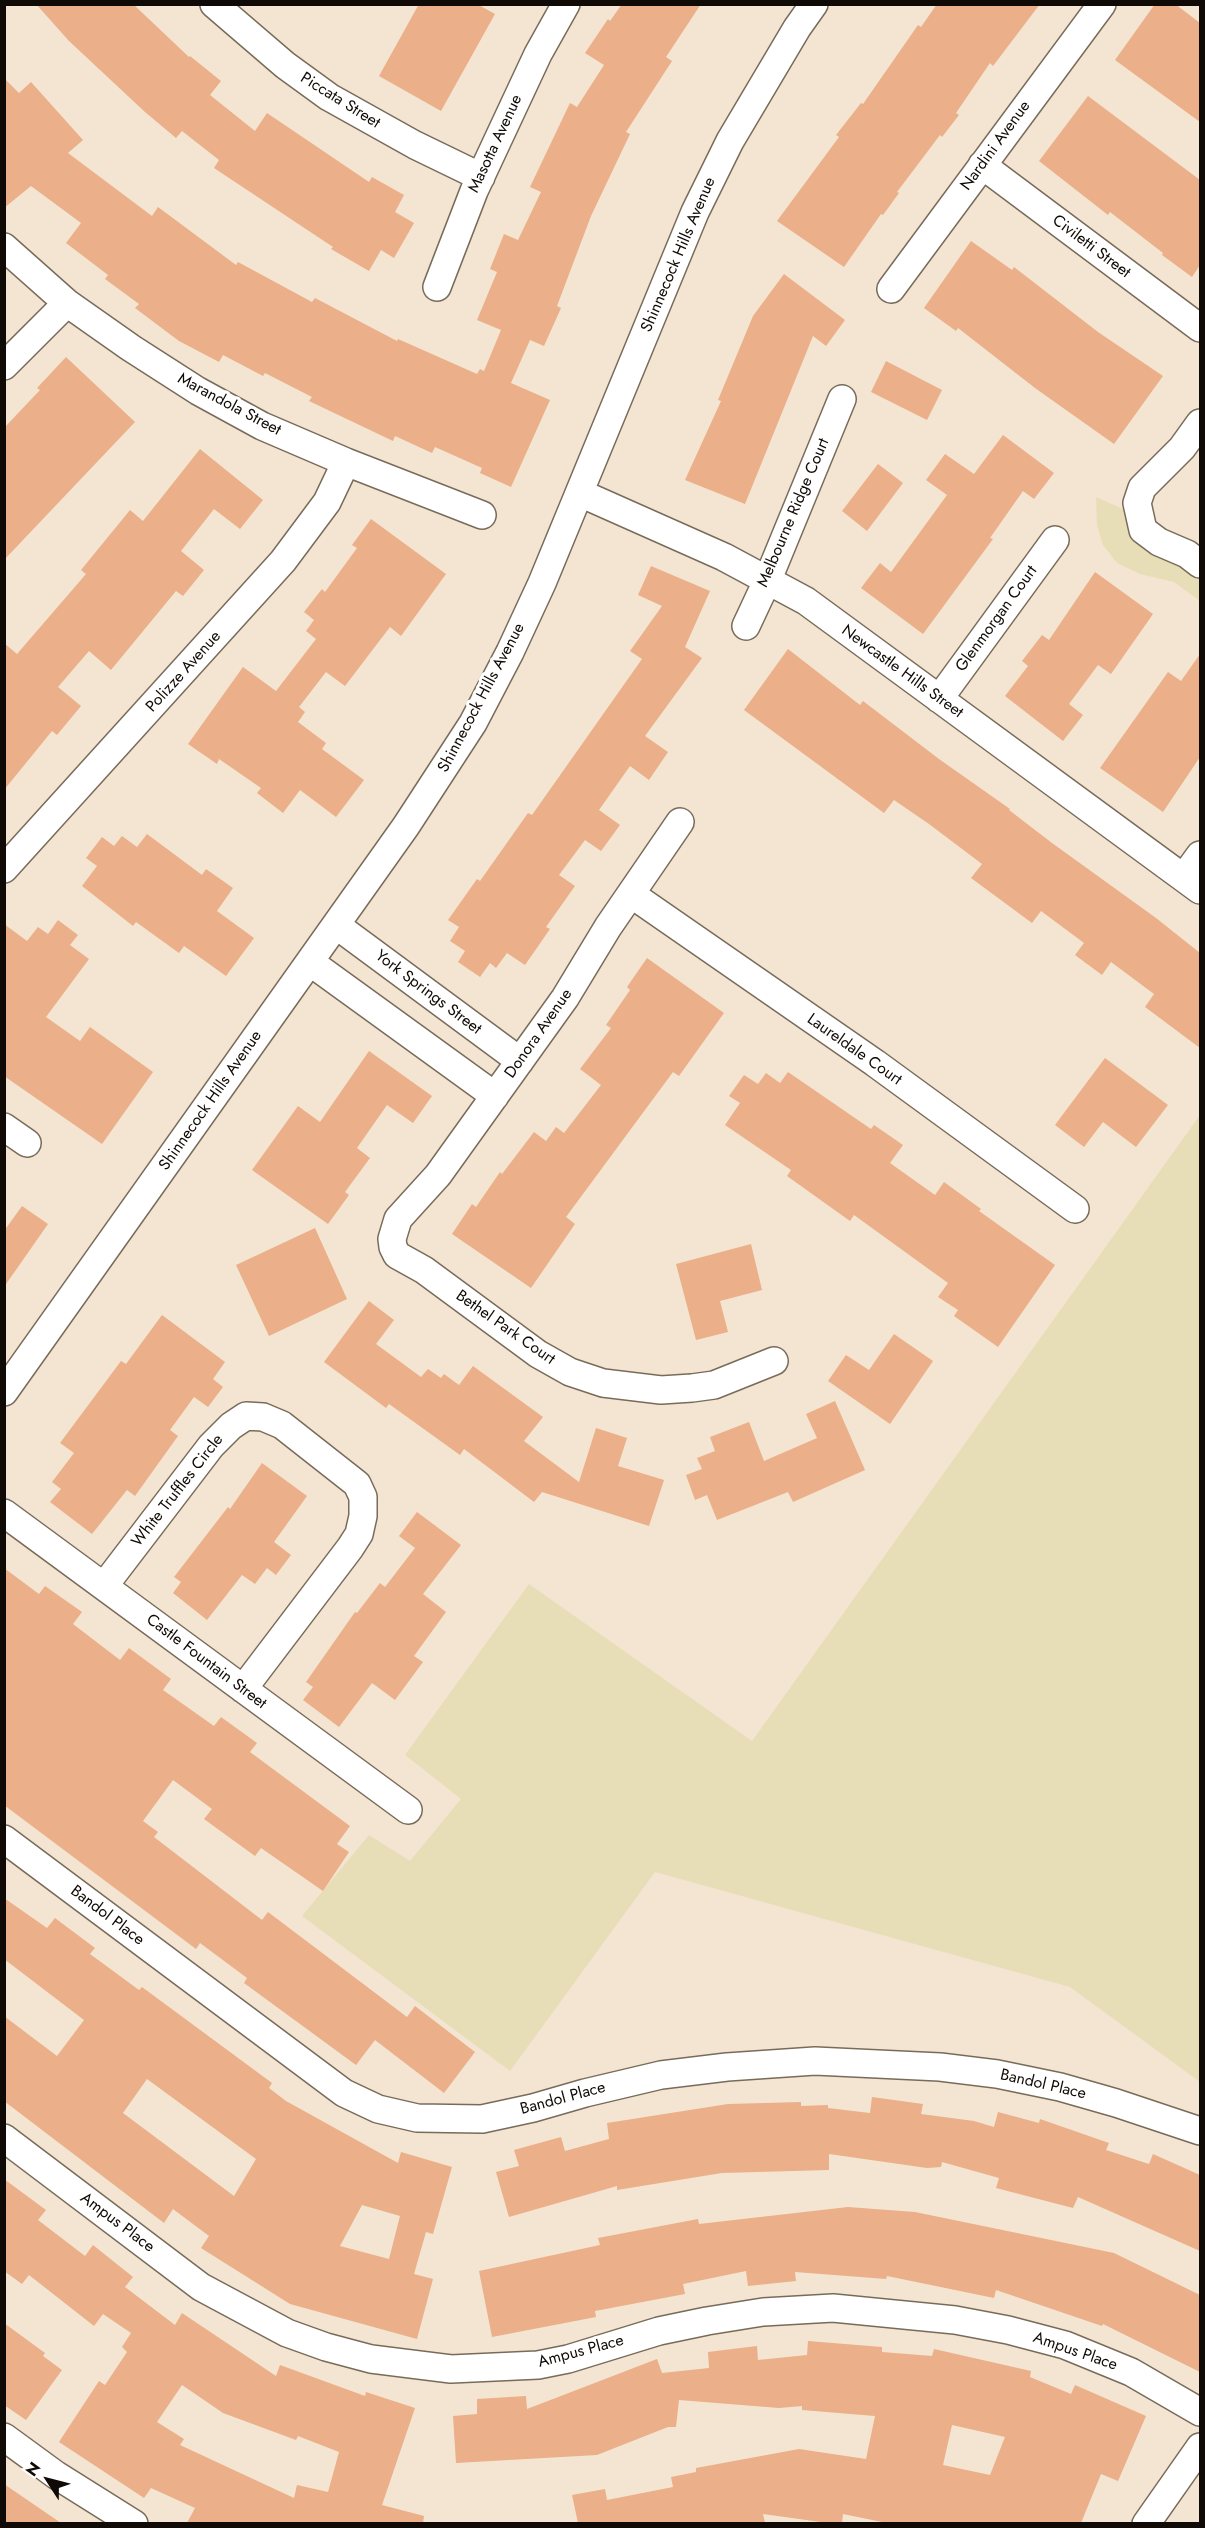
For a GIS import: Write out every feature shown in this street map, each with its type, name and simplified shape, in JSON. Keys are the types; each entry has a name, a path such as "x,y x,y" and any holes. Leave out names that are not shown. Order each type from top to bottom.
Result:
{"street":[{"name":"Piccata Street","path":"214,4 285,65 329,97 415,146 481,177"},
{"name":"Masotta Avenue","path":"437,287 481,177 538,54 566,4"},
{"name":"Shinnecock Hills Avenue","path":"4,1392 336,925 440,776 472,723 515,642 580,493 695,212 736,130 797,28 814,4"},
{"name":"Nardini Avenue","path":"891,289 1102,4"},
{"name":"Civiletti Street","path":"982,165 1200,328"},
{"name":"Marandola Street","path":"4,247 67,303 198,391 262,426 346,462 482,515"},
{"path":"4,366 67,303"},
{"name":"Melbourne Ridge Court","path":"746,626 768,579 842,399"},
{"path":"1200,423 1182,448 1142,488 1137,503 1143,530 1160,542 1188,554 1200,564"},
{"name":"Polizze Avenue","path":"4,869 283,561 327,502 346,462"},
{"name":"Newcastle Hills Street","path":"580,493 724,556 806,601 1192,884"},
{"name":"Glenmorgan Court","path":"939,699 1055,540"},
{"name":"Donora Avenue","path":"392,1239 398,1219 438,1175 565,998 608,927 680,822"},
{"path":"1192,884 1200,855"},
{"name":"Laureldale Court","path":"631,894 875,1064 1075,1209"},
{"name":"York Springs Street","path":"336,925 520,1061"},
{"path":"310,962 495,1096"},
{"path":"4,1127 27,1143"},
{"name":"Bethel Park Court","path":"392,1239 397,1255 424,1270 538,1354 570,1372 603,1383 662,1390 692,1388 714,1385 774,1361"},
{"name":"White Truffles Circle","path":"104,1586 211,1446 231,1426 246,1416 262,1417 282,1425 357,1484 363,1497 363,1516 359,1534 350,1548 243,1689"},
{"name":"Castle Fountain Street","path":"4,1513 408,1810"},
{"name":"Bandol Place","path":"4,1839 344,2093 378,2109 417,2118 482,2119 661,2075 727,2067 815,2061 940,2067 997,2074 1060,2087 1200,2131"},
{"name":"Ampus Place","path":"4,2138 201,2287 287,2333 326,2347 371,2359 451,2369 538,2365 659,2331 707,2321 763,2312 843,2309 955,2320 1008,2330 1065,2345 1131,2372 1200,2412"},
{"path":"4,2437 56,2475 134,2523"},
{"path":"1146,2523 1200,2447"}],"sand":[{"path":"1096,497 1181,535 1200,550 1200,601 1174,582 1140,574 1117,563 1103,545 1097,526"},
{"path":"1200,1115 1200,2082 1070,1987 655,1872 510,2071 302,1916 369,1835 410,1861 461,1799 405,1755 529,1584 752,1741"}],"building":[{"path":"36,4 133,4 189,57 221,81 210,95 255,131 267,113 369,182 372,177 404,195 395,212 414,223 394,258 381,250 369,271 331,249 333,247 214,168 219,160 182,131 176,138 145,112 69,41"},
{"path":"419,4 477,4 495,14 441,111 379,76"},
{"path":"622,4 701,4 666,57 672,61 626,132 630,134 591,216 557,306 561,308 544,346 530,340 511,383 550,400 511,487 480,473 482,468 435,447 432,453 395,436 393,441 309,401 312,397 265,373 263,376 223,355 219,362 179,341 135,308 139,304 105,279 108,275 66,243 81,223 31,186 4,208 4,78 19,93 31,82 83,140 68,153 152,216 158,207 236,265 238,262 312,302 315,298 397,341 398,339 477,374 480,369 484,371 501,330 477,320 497,272 490,269 504,234 518,240 541,192 530,187 570,103 577,107 604,65 585,53 608,19 610,21"},
{"path":"937,4 1040,4 993,66 990,63 956,113 959,115 942,137 940,135 844,267 777,221 839,137 836,135 861,103 863,104 918,25 921,27"},
{"path":"1155,4 1175,4 1200,23 1200,122 1115,60"},
{"path":"1088,96 1200,180 1200,265 1192,277 1110,212 1108,215 1039,161"},
{"path":"971,241 1012,270 1014,267 1098,332 1163,376 1114,444 1035,388 958,328 956,331 924,308"},
{"path":"784,274 845,320 826,346 813,336 745,504 685,480 721,401 718,400 753,316"},
{"path":"66,357 135,422 4,560 4,428 40,390 37,388"},
{"path":"886,361 942,390 927,420 871,392"},
{"path":"1003,435 1054,473 1034,499 1023,491 990,538 993,539 923,634 861,588 880,563 891,572 947,495 926,480 945,454 974,474"},
{"path":"200,449 263,500 240,529 214,509 181,551 204,570 183,596 176,591 111,670 89,651 58,687 81,706 57,735 52,731 4,790 4,643 17,654 86,574 81,570 130,510 143,521"},
{"path":"878,464 903,483 867,531 842,511"},
{"path":"371,519 446,574 401,636 390,627 345,686 326,672 299,707 305,712 298,722 326,743 322,749 364,780 336,817 300,790 283,813 257,793 261,788 219,759 217,764 188,744 243,667 276,691 316,639 306,631 314,620 304,612 322,589 325,592 357,548 352,545"},
{"path":"651,566 710,591 685,647 702,658 645,736 668,752 649,780 630,766 599,810 620,825 601,851 585,840 559,875 575,886 546,927 550,929 525,965 507,953 496,968 490,963 480,977 458,962 465,951 450,941 459,927 448,920 477,879 480,881 528,813 532,815 642,659 630,651 662,606 638,595"},
{"path":"1095,572 1153,614 1111,674 1098,665 1069,704 1083,715 1063,741 1005,696 1028,666 1022,661 1042,635 1049,640"},
{"path":"788,649 860,705 863,701 1010,809 1200,953 1200,1048 1145,1007 1154,994 1111,962 1102,975 1075,955 1084,943 1041,911 1032,923 971,878 982,864 929,824 894,800 884,813 744,710"},
{"path":"1200,654 1200,757 1163,812 1100,768 1168,672 1181,681"},
{"path":"147,834 202,875 206,869 233,888 217,911 254,938 226,976 184,946 179,953 136,922 133,926 82,886 97,866 86,858 102,837 114,846 122,836 137,847"},
{"path":"58,920 78,935 70,945 89,959 46,1017 80,1041 90,1027 153,1072 102,1144 4,1076 4,924 27,941 38,927 48,934"},
{"path":"647,958 724,1013 679,1076 673,1072 566,1217 575,1224 531,1288 452,1234 472,1204 476,1207 500,1172 502,1174 534,1132 546,1141 556,1127 564,1133 601,1085 580,1069 611,1028 606,1025 630,990 627,987"},
{"path":"369,1051 432,1096 413,1123 387,1105 357,1148 370,1158 345,1192 349,1195 328,1224 252,1170 298,1106 320,1122"},
{"path":"1105,1058 1168,1105 1136,1147 1103,1122 1084,1147 1055,1125"},
{"path":"788,1072 871,1129 874,1125 903,1145 890,1163 935,1195 944,1182 981,1209 979,1211 1055,1265 998,1347 954,1316 958,1310 938,1297 948,1283 854,1215 850,1221 787,1176 791,1170 725,1125 740,1103 729,1096 744,1075 758,1084 766,1073 780,1083"},
{"path":"22,1206 48,1224 4,1287 4,1231"},
{"path":"315,1228 347,1299 269,1336 236,1265"},
{"path":"751,1244 762,1290 720,1301 728,1332 696,1340 676,1264"},
{"path":"369,1301 394,1320 376,1344 421,1377 428,1369 441,1378 444,1374 459,1385 473,1366 543,1417 524,1441 579,1482 596,1428 627,1438 618,1466 664,1480 649,1526 542,1492 534,1502 464,1449 460,1455 389,1404 386,1408 324,1362"},
{"path":"162,1315 225,1362 213,1379 223,1387 208,1407 194,1397 170,1430 178,1436 135,1496 127,1490 92,1534 50,1502 61,1489 52,1482 74,1453 60,1443 121,1361 126,1364"},
{"path":"894,1334 933,1361 890,1424 828,1381 846,1355 869,1370"},
{"path":"835,1401 865,1470 793,1502 788,1492 717,1520 707,1495 695,1500 686,1475 702,1469 697,1458 715,1451 710,1437 749,1422 764,1461 817,1438 806,1414"},
{"path":"262,1463 307,1496 274,1542 291,1555 276,1575 267,1568 255,1584 242,1575 207,1620 173,1593 181,1582 174,1577 228,1507 230,1509"},
{"path":"417,1512 461,1545 423,1594 446,1612 414,1656 423,1662 395,1700 372,1683 339,1727 303,1700 313,1687 306,1682 355,1612 357,1613 380,1583 385,1587 415,1548 399,1536"},
{"path":"4,1568 39,1594 45,1586 82,1612 73,1624 120,1660 129,1648 171,1679 163,1690 214,1726 221,1717 257,1743 250,1752 350,1826 337,1844 349,1852 323,1891 261,1848 255,1856 204,1819 212,1809 173,1780 143,1821 158,1832 154,1837 262,1920 268,1912 407,2017 415,2006 475,2052 444,2093 375,2040 356,2065 244,1983 247,1978 200,1943 196,1949 4,1805"},
{"path":"4,1898 47,1928 55,1918 95,1948 90,1954 139,1990 142,1987 272,2083 269,2088 286,2101 398,2163 401,2152 452,2167 433,2234 426,2232 414,2274 433,2279 417,2339 290,2304 201,2248 209,2236 173,2209 164,2223 4,2101 4,2016 57,2056 84,2020 4,1959","holes":["147,2079 256,2159 234,2196 123,2113","362,2205 400,2216 389,2259 340,2246"]},
{"path":"872,2097 923,2104 921,2114 974,2121 994,2127 998,2112 1039,2123 1040,2119 1109,2143 1106,2150 1149,2164 1153,2154 1200,2175 1200,2251 1078,2197 1073,2208 996,2188 999,2178 942,2162 941,2167 927,2168 829,2154 829,2170 722,2173 617,2190 617,2186 509,2217 496,2172 519,2166 514,2150 561,2137 565,2151 609,2139 607,2123 728,2104 801,2102 801,2106 828,2105 828,2108 870,2113"},
{"path":"4,2179 46,2210 38,2220 85,2256 93,2245 133,2277 125,2287 175,2325 182,2313 276,2376 280,2365 365,2396 366,2392 415,2408 382,2505 424,2516 423,2523 187,2523 195,2508 151,2488 144,2498 59,2442 99,2381 105,2385 127,2352 122,2347 131,2333 103,2314 94,2326 29,2275 22,2284 4,2271","holes":["182,2385 223,2413 296,2440 298,2436 339,2452 328,2492 297,2485 294,2498 180,2445 184,2439 157,2422"]},
{"path":"848,2207 915,2212 1114,2253 1200,2295 1200,2372 1103,2324 1102,2326 996,2290 994,2298 887,2276 886,2279 795,2272 796,2281 748,2286 746,2271 683,2284 685,2294 595,2311 596,2317 492,2337 479,2271 600,2245 598,2238 698,2219 699,2224"},
{"path":"4,2323 45,2353 43,2356 62,2370 26,2420 4,2405"},
{"path":"808,2341 882,2347 882,2352 932,2356 934,2349 1031,2371 1030,2377 1071,2394 1075,2385 1146,2416 1118,2481 1101,2474 1081,2523 887,2523 843,2514 842,2523 828,2523 763,2514 765,2523 578,2523 572,2495 605,2489 607,2500 673,2487 671,2477 696,2472 696,2468 799,2449 866,2459 875,2416 802,2410 802,2406 779,2408 679,2400 676,2427 668,2427 597,2455 456,2463 453,2416 477,2414 477,2399 526,2396 527,2409 657,2359 662,2373 709,2368 708,2352 757,2346 758,2360 807,2355","holes":["952,2425 1005,2437 990,2475 943,2465"]},
{"path":"4,2484 61,2523 4,2523"}]}
